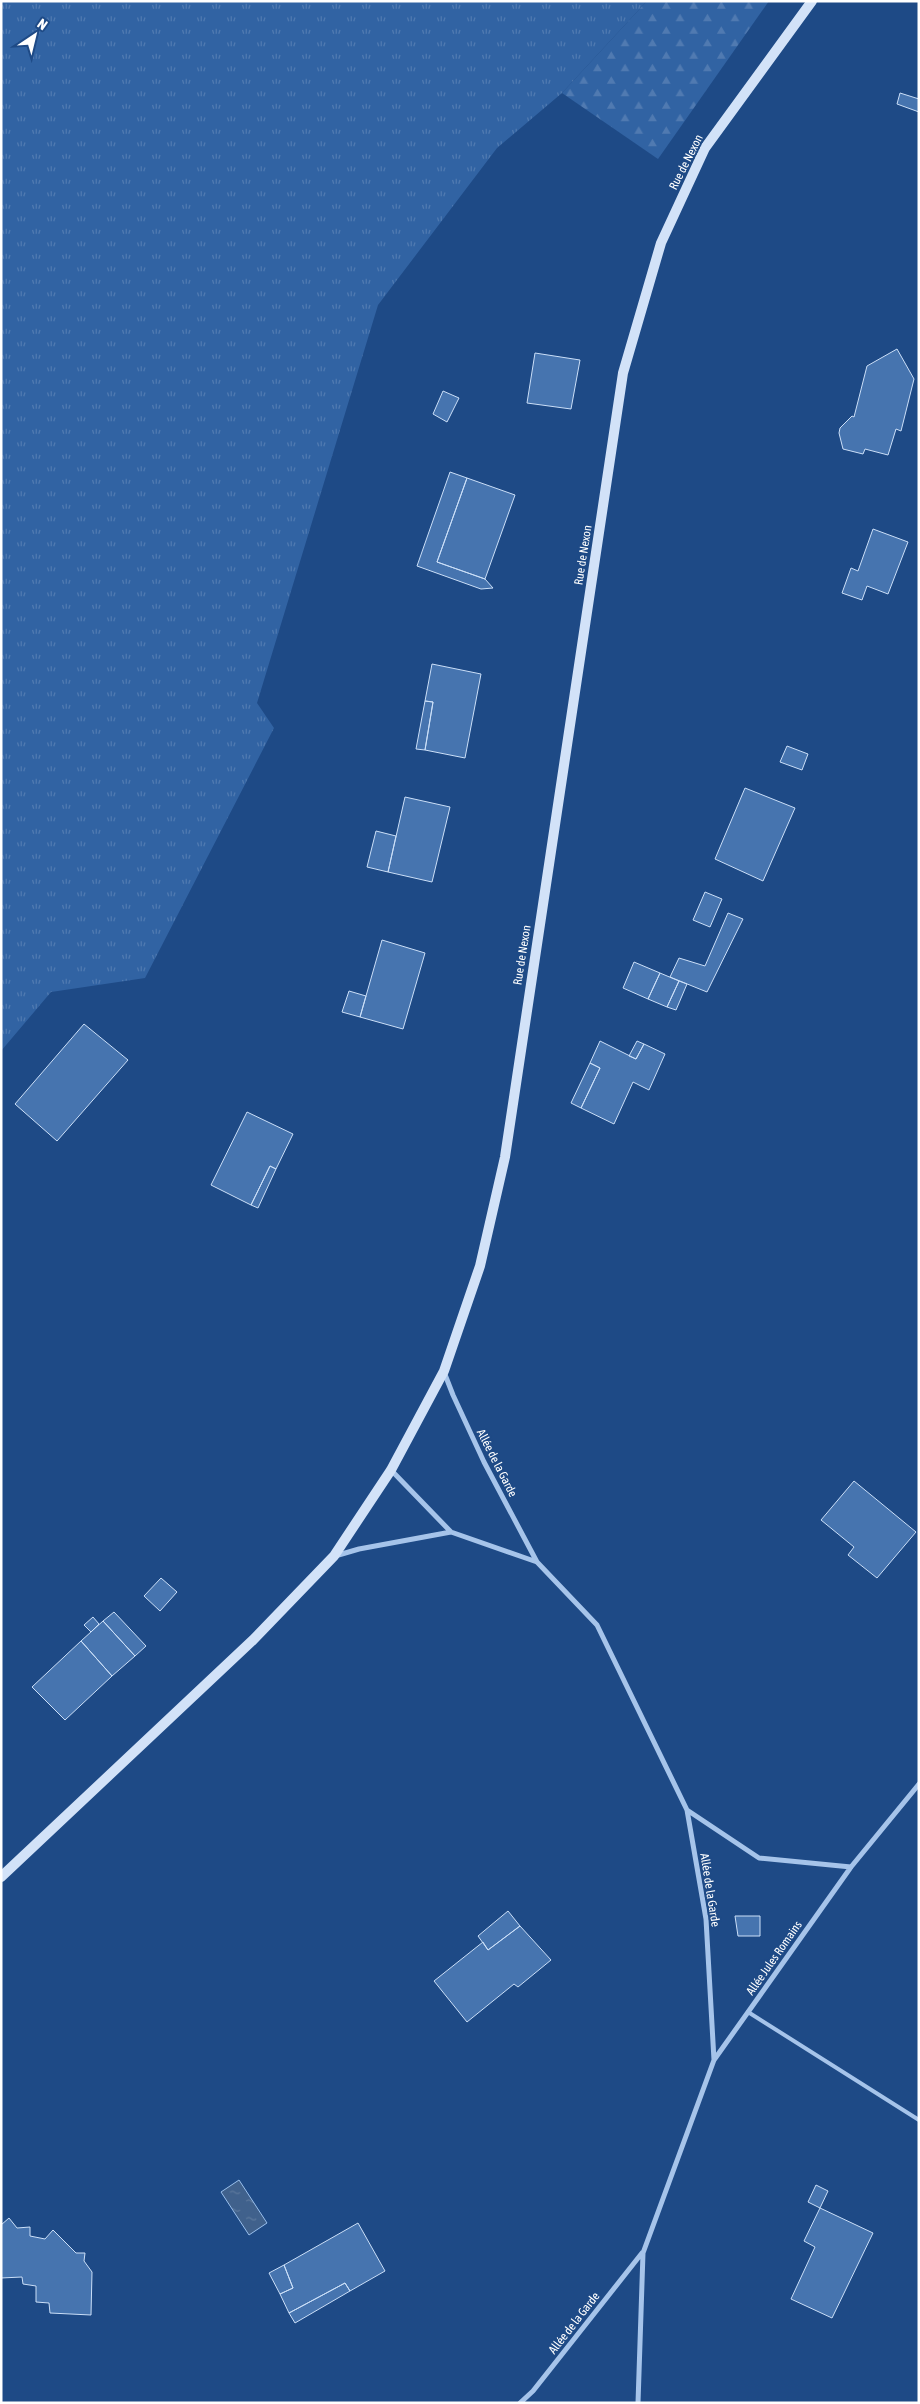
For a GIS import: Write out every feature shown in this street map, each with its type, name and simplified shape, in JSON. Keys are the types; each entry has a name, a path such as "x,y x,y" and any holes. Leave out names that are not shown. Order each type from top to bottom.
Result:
{"main road":[{"name":"Rue de Nexon","path":"1,1877 253,1640 334,1556 391,1470 444,1371 480,1266 505,1157 624,374 661,244 705,148 812,1"}],"street":[{"name":"Allée de la Garde","path":"444,1371 484,1462 537,1562 597,1625 687,1810 706,1919 714,2060 643,2253 638,2403"},
{"name":"Allée de la Garde","path":"391,1470 450,1532 537,1562"},
{"name":"Allée de la Garde","path":"334,1556 360,1549 450,1532"},
{"name":"Allée Jules Romains","path":"714,2060 851,1867 919,1784"},
{"path":"687,1810 758,1858 851,1867"},
{"name":"Allée de la Garde","path":"520,2403 533,2391 643,2253"}],"lane":[{"path":"748,2012 919,2120"}],"green space":[{"path":"1,1 647,1 562,93 497,148 378,305 257,703 274,728 145,978 51,992 1,1051"},
{"path":"647,1 769,1 658,159 562,93"}],"water":[{"path":"239,2180 267,2223 249,2235 221,2192"}],"building":[{"path":"900,93 919,99 919,112 897,104"},
{"path":"897,349 914,379 901,431 896,429 888,455 865,449 863,454 843,449 839,433 840,428 852,416 854,417 867,366"},
{"path":"535,353 580,360 571,409 527,403"},
{"path":"443,391 459,398 447,422 433,414"},
{"path":"450,472 467,478 437,562 485,579 493,588 481,589 417,566"},
{"path":"467,478 515,495 485,579 437,562"},
{"path":"873,529 908,542 888,594 867,586 862,600 842,593 851,568 858,571"},
{"path":"432,664 481,674 465,758 425,750 433,702 425,701"},
{"path":"425,701 433,702 425,750 416,749"},
{"path":"787,746 808,754 802,770 780,762"},
{"path":"745,788 795,808 763,881 715,859"},
{"path":"405,797 450,807 432,882 388,872"},
{"path":"376,831 396,836 388,872 367,867"},
{"path":"705,892 722,899 710,927 693,920"},
{"path":"728,913 743,919 707,992 670,977 679,958 705,966"},
{"path":"382,940 425,953 403,1029 360,1017"},
{"path":"634,962 660,973 648,999 623,988"},
{"path":"660,973 679,981 667,1007 648,999"},
{"path":"679,981 687,984 676,1010 667,1007"},
{"path":"349,991 366,996 360,1017 342,1012"},
{"path":"84,1024 128,1060 57,1141 15,1104"},
{"path":"600,1041 636,1059 644,1044 665,1054 649,1090 633,1082 614,1124 581,1108 600,1068 590,1063"},
{"path":"637,1041 644,1044 636,1059 629,1056"},
{"path":"590,1063 600,1068 581,1108 571,1103"},
{"path":"247,1112 293,1134 276,1169 270,1166 251,1205 211,1185"},
{"path":"270,1166 276,1169 258,1208 251,1205"},
{"path":"854,1481 916,1532 877,1578 848,1555 854,1547 821,1520"},
{"path":"161,1578 177,1592 160,1611 144,1596"},
{"path":"114,1612 146,1646 135,1656 103,1621"},
{"path":"93,1617 99,1624 91,1632 84,1625"},
{"path":"103,1621 135,1656 112,1676 81,1641"},
{"path":"81,1641 112,1676 65,1720 32,1687"},
{"path":"508,1911 520,1926 488,1950 478,1936"},
{"path":"735,1916 760,1916 760,1936 738,1936"},
{"path":"520,1926 551,1960 518,1987 514,1984 467,2022 434,1981 483,1942 488,1950"},
{"path":"816,2185 828,2191 820,2208 808,2202"},
{"path":"820,2208 873,2233 832,2318 791,2299 815,2247 804,2241"},
{"path":"9,2218 17,2228 30,2227 30,2236 45,2239 53,2230 76,2253 85,2253 84,2261 92,2272 91,2315 50,2313 49,2303 36,2302 36,2286 23,2284 22,2277 1,2278 1,2225"},
{"path":"358,2223 385,2271 350,2291 345,2283 289,2313 280,2294 293,2288 284,2265"},
{"path":"284,2265 293,2288 280,2294 269,2273"},
{"path":"345,2283 350,2291 295,2323 289,2313"}]}
